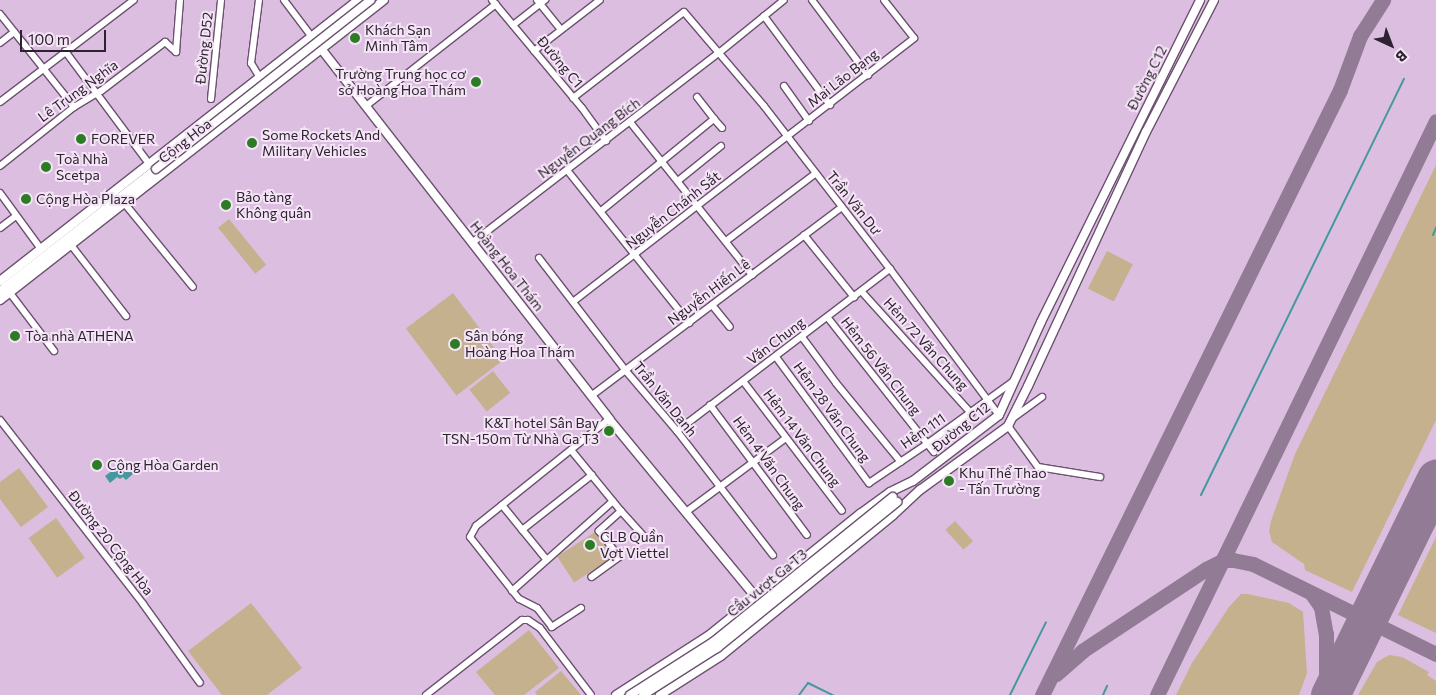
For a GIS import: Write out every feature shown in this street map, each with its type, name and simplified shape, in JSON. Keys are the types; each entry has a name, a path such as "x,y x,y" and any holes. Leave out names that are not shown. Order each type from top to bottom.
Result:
{"main road":[{"name":"Cộng Hòa","path":"0,291 358,0"},
{"path":"153,167 371,0"},
{"name":"Cộng Hòa","path":"0,300 384,0"},
{"name":"Đường C12","path":"616,695 708,636 860,514 890,492 912,481 999,415 1132,135 1200,0"},
{"name":"Đường C12","path":"660,695 721,656 893,515 920,490 1008,426 1146,132 1214,0"},
{"path":"344,10 354,23"},
{"name":"Hoàng Hoa Thám","path":"312,36 609,419 771,615"},
{"path":"280,62 290,74"},
{"name":"Cộng Hòa","path":"0,281 153,167"},
{"name":"Cầu vượt Ga T3","path":"643,695 717,648 895,500 912,481"},
{"name":"Cầu vượt Ga T3","path":"630,695 713,642 895,500 920,490"}],"street":[{"path":"0,102 134,0"},
{"name":"Lê Trung Nghĩa","path":"0,166 74,107 97,94 165,42 176,52 180,0"},
{"name":"Đường D52","path":"211,99 221,0"},
{"path":"259,0 251,64 260,78"},
{"name":"Hoàng Hoa Thám","path":"284,0 312,36"},
{"path":"534,51 600,0"},
{"name":"Nguyễn Quang Bích","path":"473,242 606,141 784,0"},
{"path":"812,0 868,75"},
{"name":"Mai Lão Bạng","path":"787,138 914,38 884,0"},
{"path":"513,25 541,1 561,30"},
{"path":"366,106 494,2"},
{"name":"Đường C1","path":"494,2 606,141"},
{"name":"Trần Văn Dư","path":"573,98 684,12 720,52 842,207 999,415"},
{"path":"0,14 74,107"},
{"path":"764,16 830,104"},
{"path":"0,43 14,32"},
{"path":"65,51 153,167"},
{"path":"784,86 809,121"},
{"path":"697,97 722,128"},
{"path":"601,211 714,119"},
{"path":"630,122 699,206 752,275"},
{"name":"Nguyễn Chánh Sắt","path":"574,301 787,138"},
{"path":"678,180 721,146"},
{"path":"567,170 689,322"},
{"path":"726,241 815,174"},
{"path":"0,193 41,249"},
{"path":"125,204 193,287"},
{"name":"Nguyễn Hiến Lê","path":"591,396 842,207"},
{"path":"0,228 16,216"},
{"path":"804,235 854,298"},
{"path":"71,245 126,316"},
{"name":"Trần Văn Danh","path":"539,258 574,301 626,371 677,432 773,555"},
{"name":"Văn Chung","path":"677,432 890,269"},
{"name":"Hẻm 72 Văn Chung","path":"862,292 971,413"},
{"path":"10,293 54,351"},
{"path":"712,305 730,327"},
{"name":"Hẻm 56 Văn Chung","path":"828,318 934,452"},
{"path":"802,337 836,383 902,462"},
{"name":"Hẻm 28 Văn Chung","path":"776,357 869,483"},
{"name":"Hẻm 111","path":"869,483 971,413 1014,380"},
{"name":"Hẻm 14 Văn Chung","path":"743,381 842,510"},
{"path":"1013,418 1042,397"},
{"name":"Hẻm 4 Văn Chung","path":"710,405 807,535"},
{"path":"581,608 552,627 537,608 519,599 470,537 476,526 609,419"},
{"name":"Đường 20 Cộng Hòa","path":"0,420 143,604 200,683"},
{"path":"1008,426 1038,467 1100,477"},
{"path":"686,512 786,438"},
{"path":"570,450 646,540 654,535"},
{"path":"522,530 592,475"},
{"path":"512,591 613,501"},
{"path":"502,505 546,559"},
{"path":"591,577 619,557 599,531 621,511"},
{"path":"426,695 522,620 528,620 540,628 592,695"}],"shaded area":[{"path":"1436,165 1436,420 1352,592 1305,570 1304,564 1272,542 1269,531 1295,454"},
{"path":"229,219 266,265 255,274 218,228"},
{"path":"1107,251 1133,264 1114,302 1088,288"},
{"name":"Sân bóng Hoàng Hoa Thám","path":"453,293 504,360 456,396 406,329"},
{"path":"493,371 510,393 487,412 469,389"},
{"path":"125,461 134,473 126,480 123,477 120,479 117,477 110,483 105,476"},
{"path":"19,468 48,507 21,527 0,499 0,482"},
{"path":"56,518 85,558 57,578 28,538"},
{"path":"955,521 973,541 963,550 945,530"},
{"name":"CLB Quần Vợt Viettel","path":"595,532 612,558 574,583 557,557"},
{"path":"1436,537 1436,633 1398,615"},
{"path":"1241,594 1289,603 1303,612 1307,673 1299,695 1176,695 1192,663 1229,607"},
{"path":"251,603 302,668 267,695 222,695 188,651"},
{"path":"529,630 559,668 524,695 495,695 476,672"},
{"path":"1389,655 1402,657 1429,672 1427,675 1436,681 1436,695 1358,695 1377,662"},
{"path":"561,671 581,695 537,695 535,692"}],"waterway":[{"path":"1201,495 1404,79"},
{"path":"1433,235 1436,228"},
{"path":"1010,695 1046,622"},
{"path":"799,695 808,683 833,695"},
{"path":"1103,695 1107,686"}],"taxiway":[{"path":"1042,695 1340,90 1360,36 1383,0"},
{"path":"1157,695 1436,121"},
{"path":"1056,674 1082,651 1206,569 1224,560 1253,564 1436,654"},
{"path":"1312,594 1321,607 1326,634 1326,695"}],"runway":[{"path":"1330,695 1436,479"}],"place":[{"name":"Khách Sạn Minh Tâm","path":"355,38"},
{"name":"Trường Trung học cơ sở Hoàng Hoa Thám","path":"476,82"},
{"name":"FOREVER","path":"81,139"},
{"name":"Some Rockets And Military Vehicles","path":"252,143"},
{"name":"Toà Nhà Scetpa","path":"46,167"},
{"name":"Cộng Hòa Plaza","path":"26,199"},
{"name":"Bảo tàng Không quân","path":"226,205"},
{"name":"Tòa nhà ATHENA","path":"15,336"},
{"name":"Sân bóng Hoàng Hoa Thám","path":"455,344"},
{"name":"K&T hotel Sân Bay TSN-150m Từ Nhà Ga T3","path":"609,431"},
{"name":"Cộng Hòa Garden","path":"97,465"},
{"name":"Khu Thể Thao - Tấn Trường","path":"949,481"},
{"name":"CLB Quần Vợt Viettel","path":"590,545"}]}
